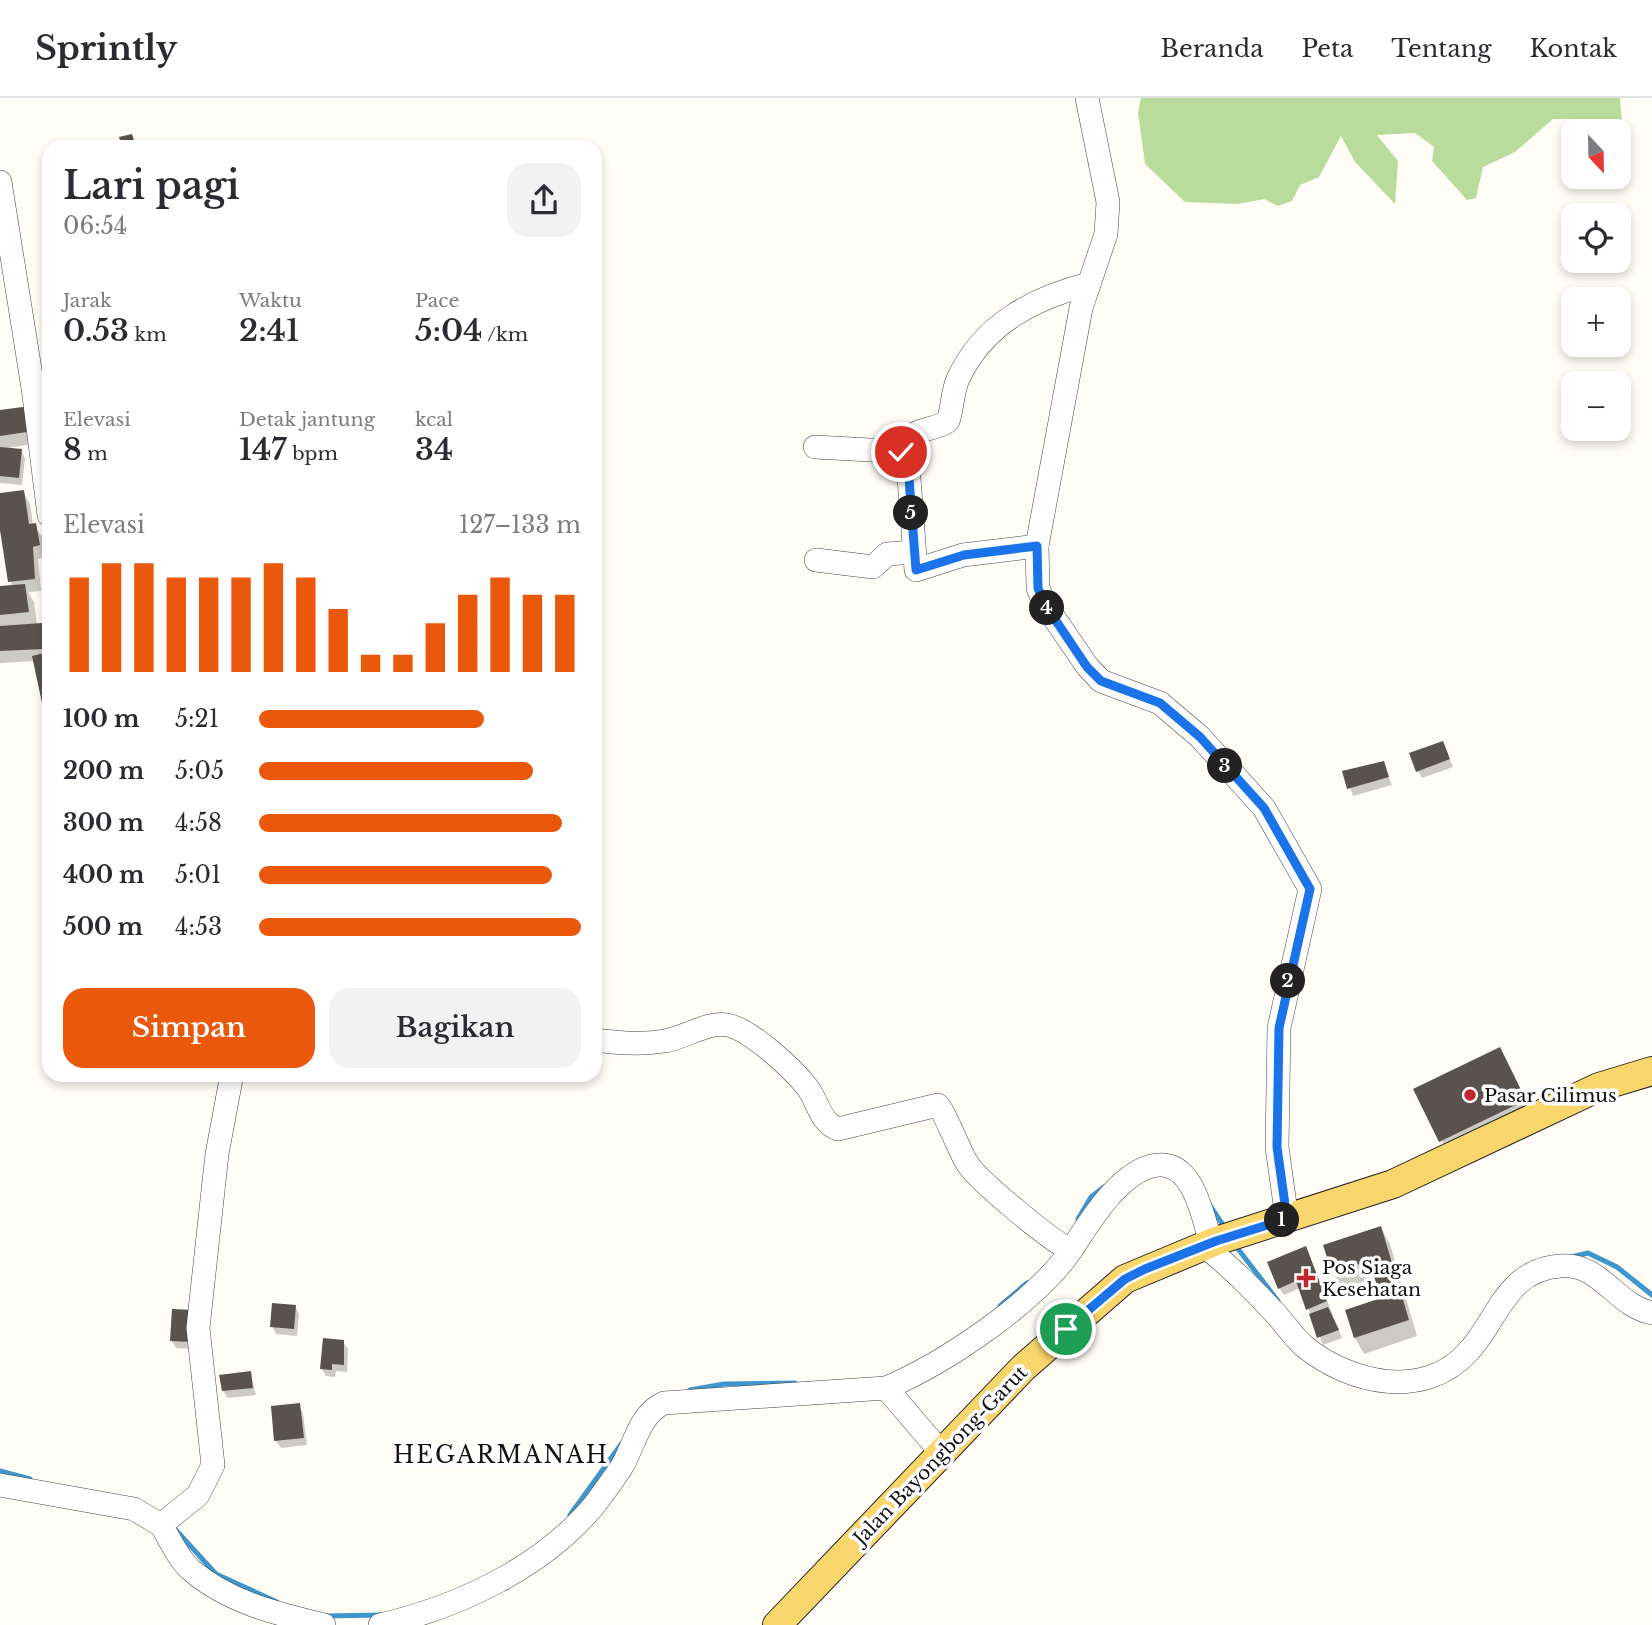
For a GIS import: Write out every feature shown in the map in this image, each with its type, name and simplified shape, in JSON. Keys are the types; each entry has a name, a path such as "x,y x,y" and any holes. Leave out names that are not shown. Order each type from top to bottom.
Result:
{"main road":[{"name":"Jalan Bayongbong-Garut","path":"777,1625 940,1451 1023,1368 1110,1291 1145,1269 1210,1243 1393,1184 1599,1087 1652,1071"}],"street":[{"path":"1087,98 1108,202 1106,234 1081,308 1037,546 1038,588 1044,603 1087,667 1101,681 1160,703 1200,737 1264,808 1310,889 1279,1028 1277,1147 1287,1219"},
{"path":"0,182 42,459"},
{"path":"1037,546 964,555 919,570 915,568 907,439 912,434 948,421 958,379 974,351 998,326 1023,308 1053,293 1089,284"},
{"path":"815,447 907,452"},
{"path":"817,560 873,567 887,554 914,552"},
{"path":"602,1041 623,1044 667,1041 719,1024 729,1025 750,1037 782,1062 807,1086 824,1121 838,1129 938,1105 942,1108 950,1134 969,1167 1063,1245"},
{"path":"162,1524 206,1484 213,1465 198,1328 217,1154 230,1082"},
{"path":"380,1625 485,1588 532,1561 569,1534 622,1467 654,1407 664,1403 886,1388 928,1367 1006,1315 1055,1270 1063,1245 1103,1203 1132,1178 1160,1165 1171,1168 1188,1182 1210,1243 1304,1346 1351,1371 1384,1383 1415,1382 1441,1373 1467,1353 1488,1324 1500,1300 1513,1286 1539,1271 1558,1266 1587,1270 1628,1303 1652,1313"},
{"path":"886,1388 940,1451"},
{"path":"0,1485 134,1509 162,1524 189,1569 218,1589 266,1610 324,1625"}],"green space":[{"path":"1141,98 1620,98 1622,119 1553,119 1515,152 1483,167 1476,198 1467,200 1432,161 1434,147 1415,133 1377,135 1398,161 1395,204 1355,162 1341,136 1319,177 1300,185 1292,201 1278,206 1264,199 1238,204 1185,202 1145,164 1138,112"}],"building":[{"path":"132,134 134,140 120,140 119,137"},
{"path":"30,406 34,431 0,436 0,410"},
{"path":"0,447 22,449 19,478 0,476"},
{"path":"24,490 29,524 36,523 40,545 33,547 35,579 8,582 0,530 0,493"},
{"path":"25,584 29,612 0,615 0,586"},
{"path":"42,623 42,649 0,651 0,626"},
{"path":"42,654 42,703 32,656"},
{"path":"1443,741 1450,759 1416,772 1409,753"},
{"path":"1384,761 1389,777 1347,789 1342,771"},
{"name":"Pasar Cilimus","path":"1500,1047 1526,1100 1439,1142 1413,1089"},
{"path":"1381,1226 1409,1320 1354,1338 1345,1310 1381,1298 1369,1261 1332,1273 1323,1245"},
{"name":"Pos Siaga Kesehatan","path":"1306,1246 1327,1301 1306,1310 1296,1281 1278,1289 1267,1262"},
{"path":"272,1303 296,1305 294,1329 270,1327"},
{"path":"1328,1307 1339,1330 1317,1338 1309,1314"},
{"path":"172,1309 194,1310 192,1342 170,1341"},
{"path":"323,1338 344,1340 344,1365 332,1364 332,1370 320,1369"},
{"path":"251,1371 253,1388 222,1391 219,1375"},
{"path":"300,1403 304,1438 274,1441 271,1406"}],"waterway":[{"path":"1078,1219 1091,1197 1104,1187"},
{"path":"1209,1204 1225,1228"},
{"path":"1235,1245 1278,1301"},
{"path":"1571,1257 1588,1253 1617,1267 1652,1295"},
{"path":"1000,1306 1027,1283"},
{"path":"690,1390 724,1384 795,1383"},
{"path":"570,1515 622,1443"},
{"path":"0,1471 30,1479"},
{"path":"174,1528 216,1574 277,1602"},
{"path":"327,1616 380,1615"}],"place":[{"name":"Pasar Cilimus","path":"1470,1095"},
{"name":"Pos Siaga Kesehatan","path":"1306,1278"}],"district":[{"name":"HEGARMANAH","path":"501,1455"}],"route":[{"path":"901,452 907,452 916,570 988,550 1037,546 1038,588 1044,603 1087,667 1101,681 1160,703 1200,737 1264,808 1310,889 1311,896 1284,1000 1278,1041 1277,1147 1287,1219 1216,1241 1145,1269 1125,1279 1066,1329"}]}
